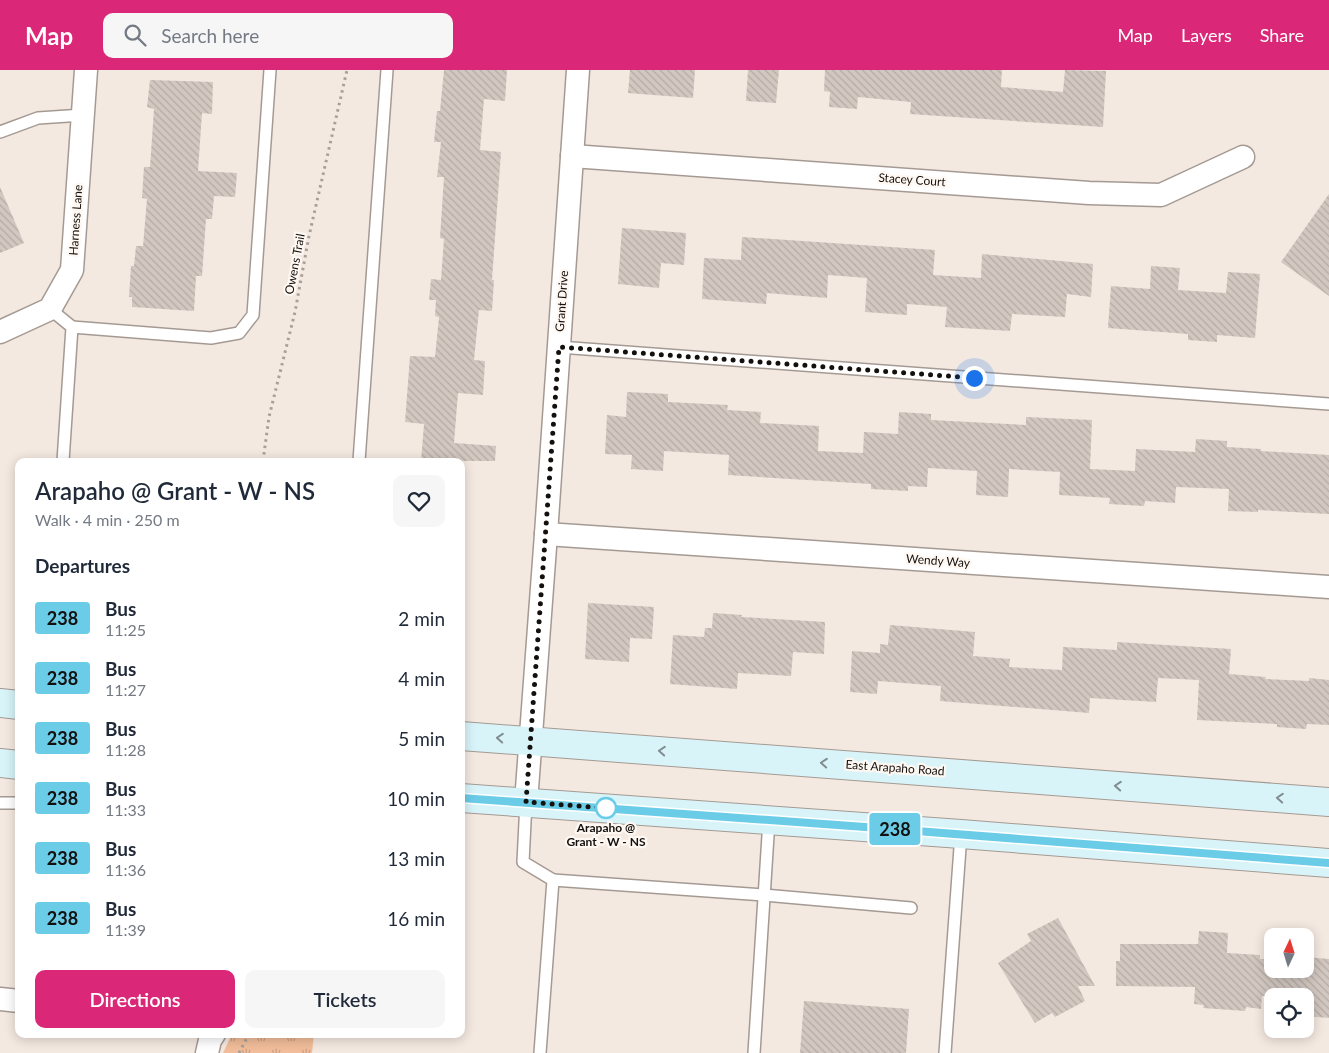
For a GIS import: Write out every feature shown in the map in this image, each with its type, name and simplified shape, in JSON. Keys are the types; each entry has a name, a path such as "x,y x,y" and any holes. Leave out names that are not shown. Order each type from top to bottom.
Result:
{"main road":[{"path":"0,704 15,705"},
{"name":"East Arapaho Road","path":"465,736 1329,802"},
{"path":"0,763 15,765"},
{"path":"465,798 1329,863"}],"street":[{"name":"Harness Lane","path":"50,309 72,270 86,70"},
{"name":"Grant Drive","path":"526,802 578,70"},
{"name":"Stacey Court","path":"572,156 1089,193 1161,196 1243,157"},
{"path":"0,332 50,309"},
{"name":"Wendy Way","path":"546,534 1329,587"},
{"path":"0,999 15,1001"}],"lane":[{"path":"50,309 72,327 211,338 239,333 253,315 270,70"},
{"path":"359,458 388,70"},
{"path":"0,132 38,118 83,114"},
{"path":"63,458 72,327"},
{"path":"559,347 1329,404"},
{"path":"0,803 15,802"},
{"path":"526,802 523,862 553,880 911,908"},
{"path":"754,1053 769,820"},
{"path":"945,1053 961,834"},
{"path":"540,1053 553,880"}],"path":[{"name":"Owens Trail","path":"264,458 269,417 295,312 309,236 346,70"},
{"path":"239,1053 246,1038"}],"green space":[{"path":"230,1038 314,1038 312,1053 223,1053"}],"building":[{"path":"444,70 507,70 505,101 484,99 480,150 501,152 492,280 494,280 492,311 479,310 474,360 485,361 483,395 458,393 454,443 496,446 495,461 465,461 465,458 421,458 424,424 405,422 410,356 435,357 439,317 435,316 436,300 429,300 431,279 441,280 444,239 440,238 444,177 437,177 441,142 434,142 437,111 440,111"},
{"path":"630,70 695,70 693,98 628,93"},
{"path":"748,70 779,70 776,103 746,101"},
{"path":"825,70 1002,70 1001,87 1063,92 1065,70 1106,71 1103,127 910,114 911,102 858,97 857,109 829,107 830,92 824,91"},
{"path":"150,80 213,82 212,114 202,113 198,171 237,173 235,197 214,196 212,219 206,219 202,276 196,276 194,311 132,307 132,297 129,297 131,266 134,266 136,246 143,246 147,199 142,198 144,167 150,167 154,109 147,107"},
{"path":"0,187 24,243 0,253"},
{"path":"1329,194 1329,296 1281,262"},
{"path":"622,228 686,233 684,265 661,263 659,288 618,284"},
{"path":"742,237 935,250 933,275 981,278 982,254 1093,264 1091,297 1067,294 1065,317 1012,314 1010,331 945,327 947,307 907,304 907,315 865,312 867,278 828,275 827,298 767,293 766,304 702,299 704,258 741,260"},
{"path":"1151,266 1180,268 1178,290 1226,293 1228,272 1260,274 1255,338 1217,335 1217,342 1188,340 1188,334 1108,328 1111,286 1150,289"},
{"path":"627,392 668,394 668,402 728,405 727,410 761,412 760,423 819,426 818,451 863,453 864,432 898,434 899,412 931,414 931,420 1026,425 1026,417 1092,420 1090,469 1135,471 1136,449 1195,452 1196,439 1227,441 1227,447 1329,455 1329,514 1258,510 1258,512 1228,511 1229,489 1176,487 1175,503 1145,501 1144,506 1109,504 1110,498 1059,495 1060,472 1009,469 1008,497 976,495 977,471 928,468 927,487 908,486 908,491 871,489 871,484 728,475 729,455 664,451 663,471 631,469 632,455 605,454 607,415 626,417"},
{"path":"588,603 654,607 652,639 630,638 629,662 585,659"},
{"path":"713,613 742,615 741,617 825,622 824,654 793,652 791,676 738,673 737,689 670,684 673,635 704,637 705,628 712,628"},
{"path":"890,625 975,632 973,656 1010,659 1009,667 1062,670 1063,647 1117,650 1117,642 1231,649 1229,674 1266,677 1265,679 1309,681 1309,678 1329,680 1329,725 1307,724 1306,729 1277,727 1277,724 1197,720 1199,680 1158,678 1156,702 1090,698 1089,713 940,701 941,686 878,681 877,694 850,692 852,651 880,653 880,644 888,645"},
{"path":"1058,918 1095,986 1078,986 1085,1001 1055,1017 1052,1013 1035,1023 998,963 1031,941 1027,934"},
{"path":"1199,931 1228,933 1227,953 1260,955 1260,959 1264,959 1264,978 1314,978 1314,958 1329,959 1329,1018 1314,1017 1314,988 1264,988 1261,1009 1246,1007 1245,1011 1203,1008 1204,1005 1194,1004 1195,987 1116,986 1116,961 1120,961 1120,944 1198,944"},
{"path":"804,1001 909,1009 906,1053 800,1053"}],"bus line":[{"name":"238","path":"465,798 1329,863"}],"place":[{"name":"Arapaho @ Grant - W - NS","path":"606,808"}],"route":[{"path":"606,808 526,802 559,347 974,378"}]}
